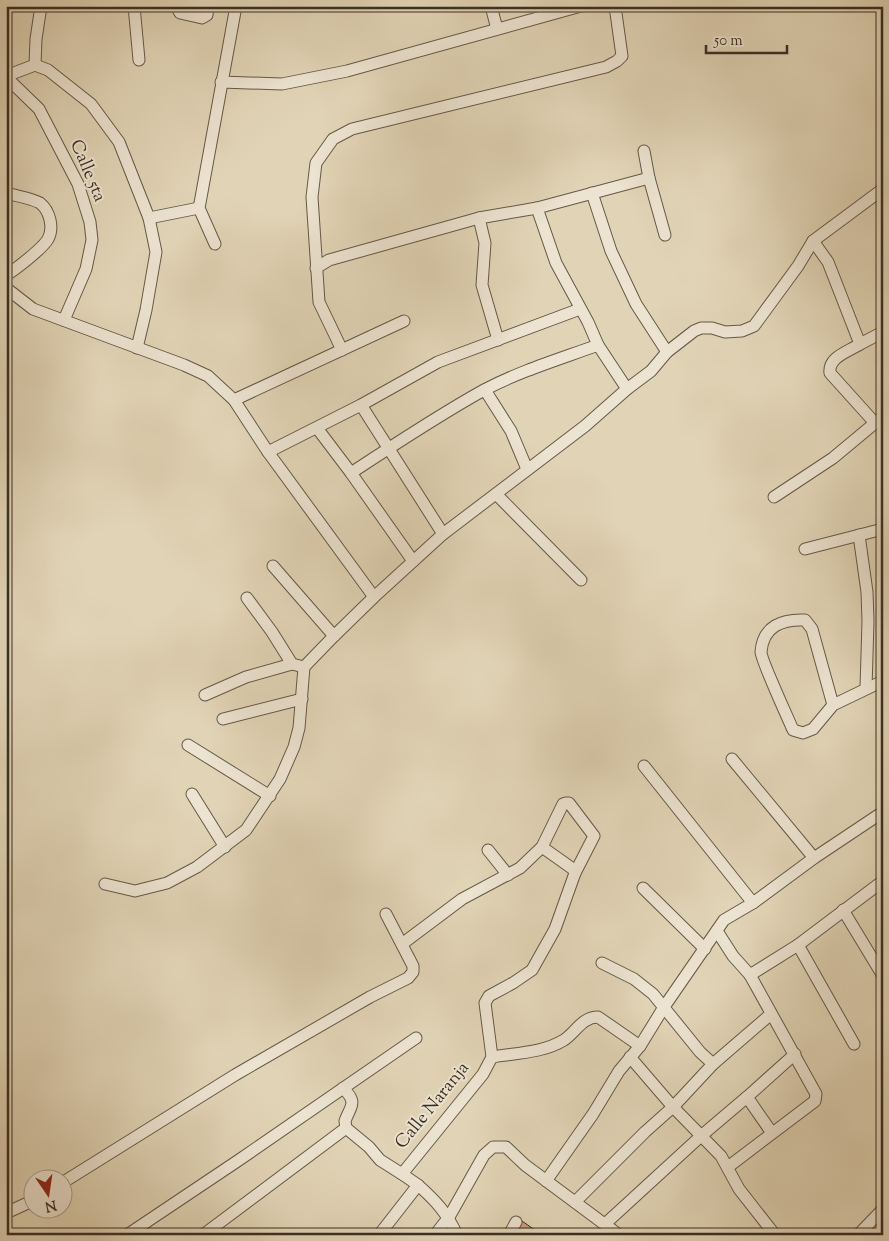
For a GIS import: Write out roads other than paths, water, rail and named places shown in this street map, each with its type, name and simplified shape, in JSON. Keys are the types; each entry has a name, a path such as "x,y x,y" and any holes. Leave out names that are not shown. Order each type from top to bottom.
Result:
{"street":[{"path":"35,65 36,38 41,6"},
{"path":"134,6 139,60"},
{"path":"176,6 180,13 202,18 207,15 208,6"},
{"path":"215,244 199,208 236,6"},
{"path":"492,6 497,29"},
{"path":"221,82 282,84 347,71 497,29 558,9 581,6"},
{"path":"342,350 319,302 312,197 316,163 333,139 352,129 606,67 622,56 615,6"},
{"path":"6,76 35,65 48,70 91,104 119,142 149,218 156,252 137,348"},
{"name":"Calle 5ta","path":"6,76 39,109 78,184 90,222 92,240 86,269 64,320"},
{"path":"644,151 649,178 665,235"},
{"path":"316,268 329,260 479,218 537,208 649,178"},
{"path":"105,884 135,891 167,883 197,867 246,830 280,779 294,747 302,699 304,667 334,636 443,534 585,426 627,389 651,371 667,352 694,331 701,328 712,328 725,332 742,332 754,326 798,266 813,241 883,189"},
{"path":"6,193 39,203 48,211 51,227 48,240 15,270 6,275"},
{"path":"592,193 619,268 636,304 667,352"},
{"path":"149,218 199,208"},
{"path":"537,208 556,263 588,322 598,345 627,389"},
{"path":"479,218 485,243 482,285 498,340"},
{"path":"813,241 828,262 860,344"},
{"path":"6,288 33,309 184,365 208,376 234,400 268,452 374,597"},
{"path":"268,452 361,406 438,362 580,309"},
{"path":"234,400 404,321"},
{"path":"774,496 833,458 879,420 830,373 829,367 832,360 883,332"},
{"path":"352,473 388,448 485,390 514,376 598,345"},
{"path":"485,390 511,431 527,469"},
{"path":"361,406 443,534"},
{"path":"316,428 352,473 413,561"},
{"path":"496,494 581,580"},
{"path":"805,549 883,529"},
{"path":"859,535 867,602 866,688"},
{"path":"273,566 334,636"},
{"path":"247,598 272,632 292,664"},
{"path":"833,705 812,629 805,620 791,620 776,624 764,638 761,654 793,730 803,733 813,728 833,705 883,681"},
{"path":"205,696 246,677 292,664 304,667"},
{"path":"223,719 302,699"},
{"path":"188,745 270,796"},
{"path":"732,759 814,858"},
{"path":"644,766 753,903"},
{"path":"192,794 225,847"},
{"path":"402,944 462,899 520,868 542,847 563,804 566,802 569,803 594,836 575,873 573,869 542,847"},
{"path":"546,1181 594,1114 619,1070 640,1046 664,1007 724,920 753,903 814,858 883,812"},
{"path":"488,850 508,876"},
{"name":"Calle Naranja","path":"457,1235 449,1217 437,1203 418,1185 402,1174 483,1074 492,1057 485,1003 489,996 532,970 555,928 575,873"},
{"path":"750,974 798,945 883,881"},
{"path":"643,888 705,949"},
{"path":"843,910 883,976"},
{"path":"72,1176 235,1075 370,997 408,978 413,972 414,966 386,914"},
{"path":"717,932 733,956 750,974 816,1094 815,1101 728,1167"},
{"path":"798,945 854,1044"},
{"path":"602,964 634,979 653,994 700,1052 713,1064"},
{"path":"575,1202 645,1132 673,1107 713,1064 771,1014"},
{"path":"492,1057 546,1048 565,1040 586,1020 592,1017 598,1017 640,1046"},
{"path":"127,1235 240,1160 416,1038"},
{"path":"605,1224 701,1136 795,1054"},
{"path":"630,1057 673,1107 722,1156 739,1189 775,1235"},
{"path":"343,1088 353,1101 345,1121 346,1128 369,1147 380,1160 402,1174"},
{"path":"747,1097 772,1133"},
{"path":"203,1235 346,1128"},
{"path":"436,1235 449,1217 484,1155 493,1147 506,1147 525,1165 619,1235"},
{"path":"379,1235 418,1185"},
{"path":"6,1213 22,1206"},
{"path":"858,1235 883,1210"},
{"path":"509,1235 516,1222"}]}
